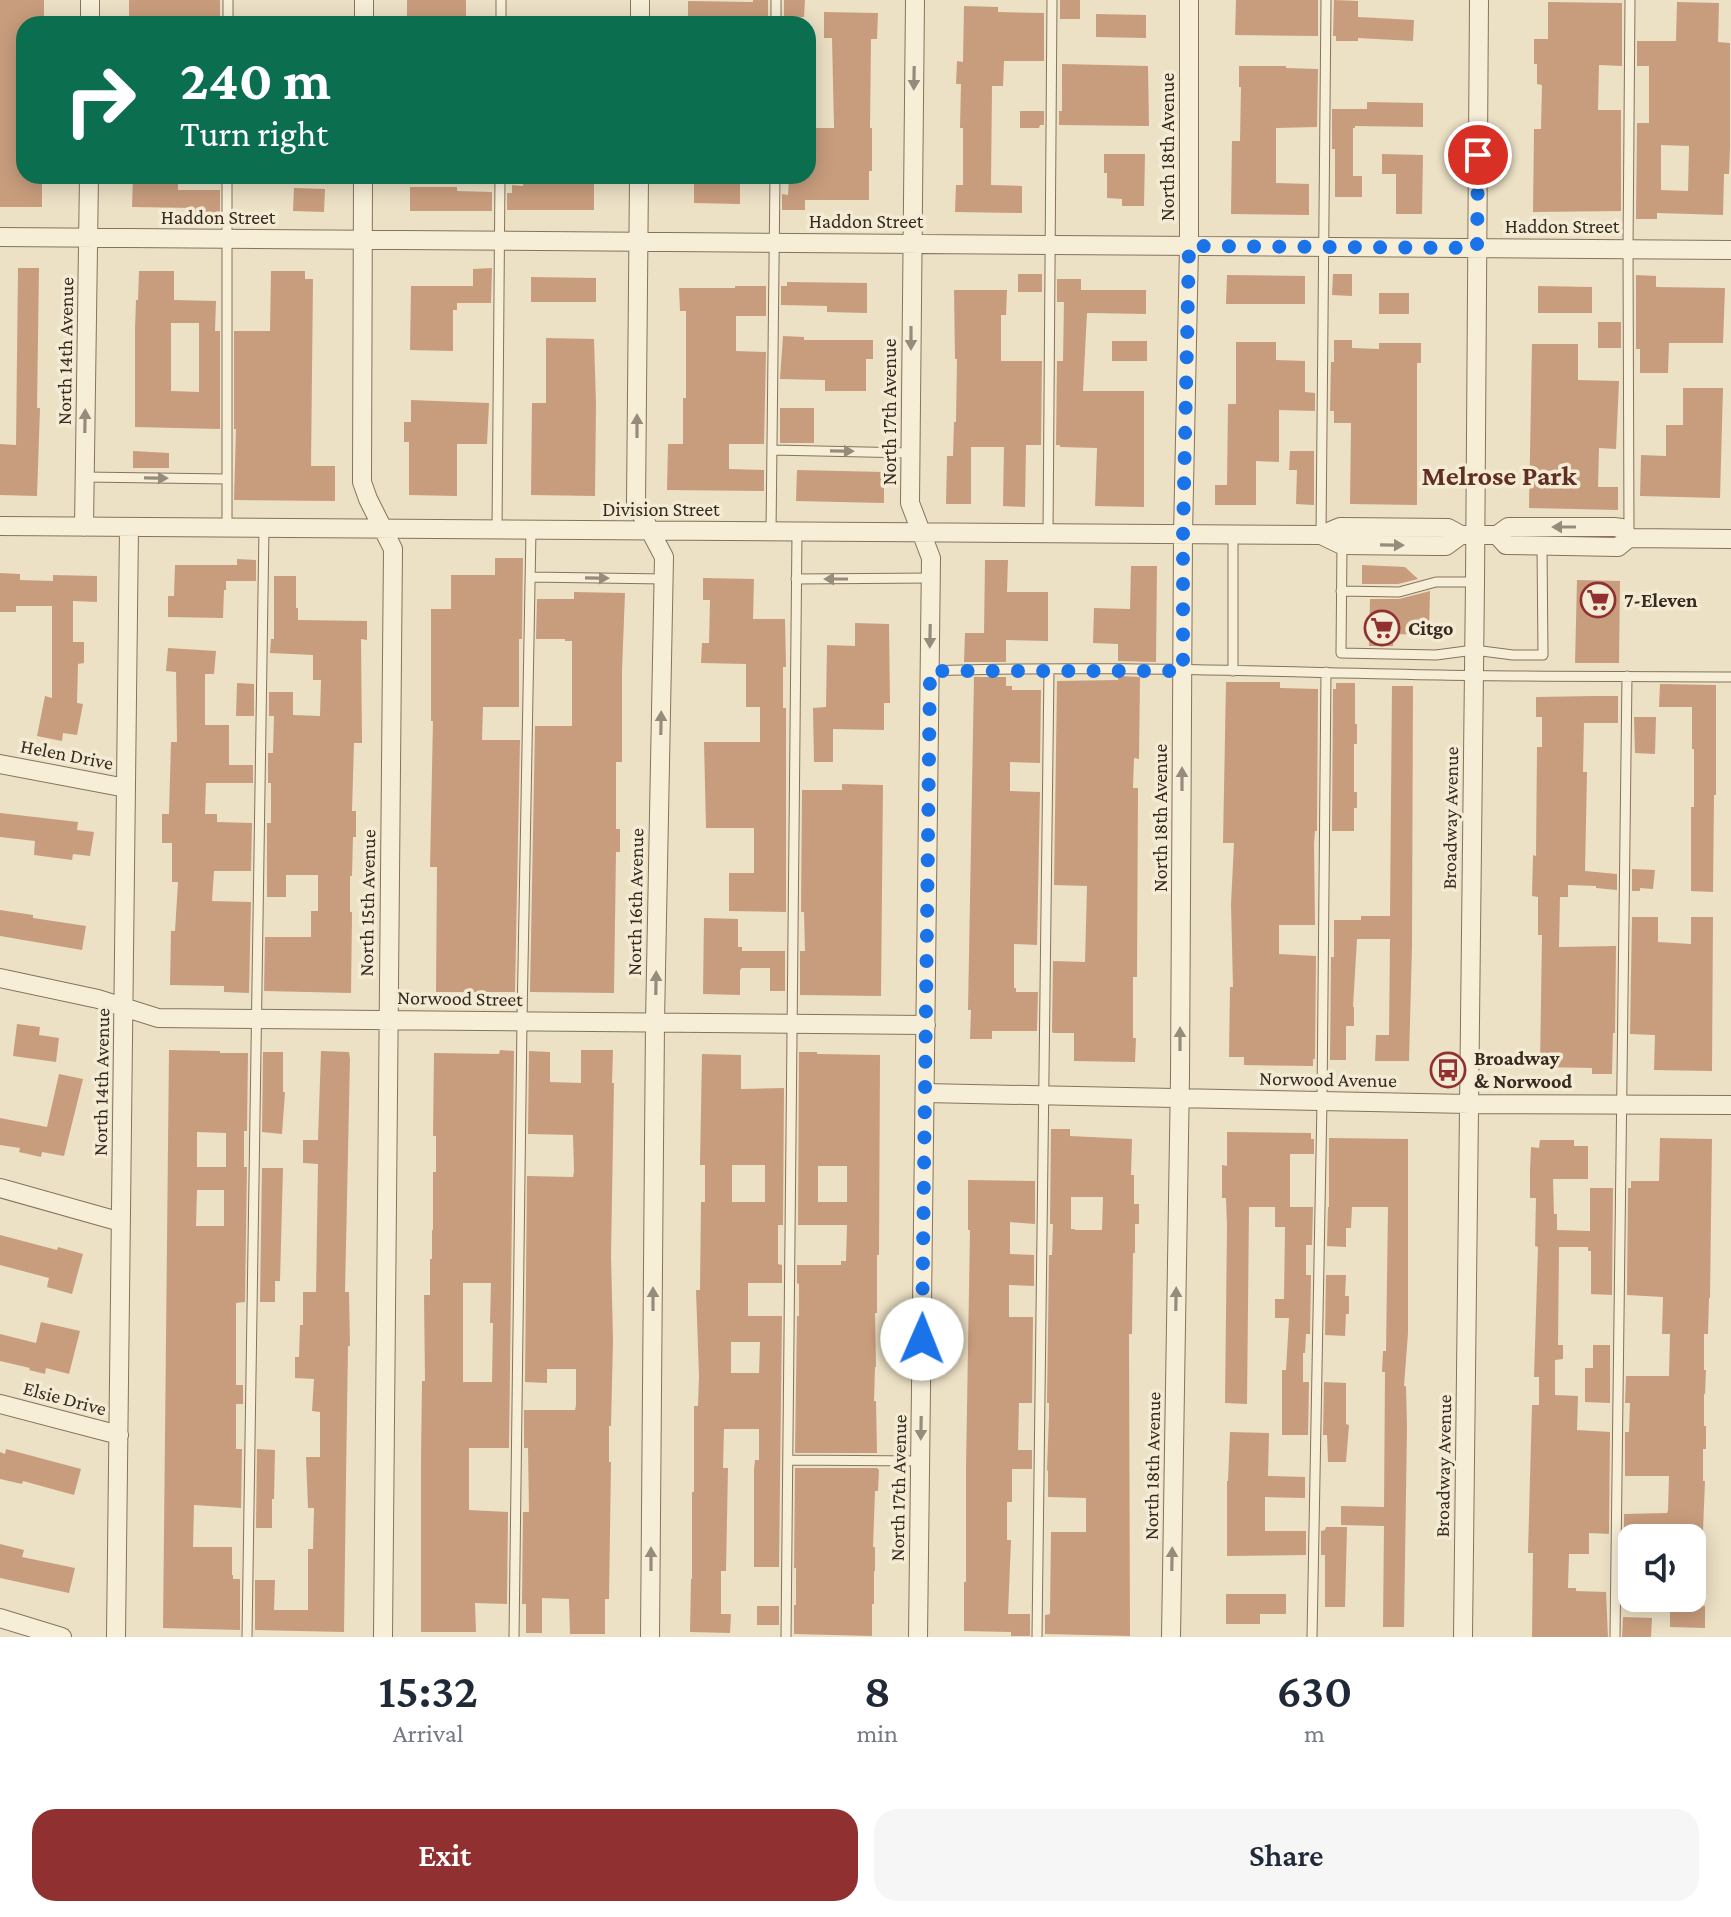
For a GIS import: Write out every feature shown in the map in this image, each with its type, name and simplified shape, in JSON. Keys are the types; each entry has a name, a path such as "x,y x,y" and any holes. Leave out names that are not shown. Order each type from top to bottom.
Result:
{"street":[{"name":"North 17th Avenue","path":"915,0 910,503 931,558 918,1637"},
{"name":"North 18th Avenue","path":"1171,1637 1189,246 1189,0"},
{"name":"Broadway Avenue","path":"1463,1637 1475,582 1468,535 1477,248 1479,0"},
{"name":"North 14th Avenue","path":"84,527 89,184"},
{"name":"North 15th Avenue","path":"363,184 362,482 393,549 383,1637"},
{"name":"North 16th Avenue","path":"639,184 636,504 664,557 655,1022 650,1637"},
{"name":"Haddon Street","path":"0,237 1731,250"},
{"name":"Division Street","path":"0,526 1183,535 1321,535 1340,527 1448,528 1468,535 1497,535 1508,527 1614,527 1622,528 1629,538"},
{"name":"North 14th Avenue","path":"116,1637 129,527"},
{"name":"Division Street","path":"1321,535 1342,545 1446,546 1468,535"},
{"name":"Division Street","path":"1497,535 1506,545 1542,546 1618,547 1629,538 1731,539"},
{"name":"Helen Drive","path":"0,764 126,788"},
{"name":"Norwood Street","path":"0,978 98,999 158,1018 926,1025"},
{"name":"Norwood Avenue","path":"925,1093 1469,1104 1731,1105"},
{"path":"0,1188 121,1222"},
{"name":"Elsie Drive","path":"0,1404 119,1435"},
{"path":"0,1618 62,1637"}],"lane":[{"path":"1048,534 1052,0"},
{"path":"1321,535 1326,0"},
{"path":"1629,538 1630,0"},
{"path":"227,184 227,528"},
{"path":"497,530 500,184"},
{"path":"771,532 775,184"},
{"path":"772,450 911,453"},
{"path":"85,477 227,479"},
{"path":"247,1637 264,528"},
{"path":"514,1637 531,530"},
{"path":"786,1637 797,532"},
{"path":"1233,535 1233,671"},
{"path":"1342,545 1341,653 1436,655 1474,650 1543,655 1542,546"},
{"path":"530,577 664,579"},
{"path":"796,579 931,578"},
{"path":"1341,591 1399,592 1436,582 1475,582"},
{"path":"1037,1637 1049,669"},
{"path":"930,671 1049,669 1731,677"},
{"path":"1312,1637 1326,672"},
{"path":"1615,1637 1627,676"},
{"path":"788,1460 920,1461"}],"building":[{"path":"0,0 44,0 44,16 16,16 16,184 42,184 42,207 0,207"},
{"path":"129,0 220,0 220,16 129,16"},
{"path":"407,0 466,0 466,16 407,16"},
{"path":"768,0 768,16 688,16 688,1"},
{"path":"784,0 805,0 804,16 784,16"},
{"path":"1060,0 1080,0 1080,19 1060,19"},
{"path":"1236,0 1318,0 1318,36 1235,35"},
{"path":"1334,0 1358,1 1358,17 1414,20 1413,41 1358,38 1358,41 1336,41 1336,36 1333,36"},
{"path":"1548,2 1622,3 1622,66 1599,65 1598,110 1621,110 1621,211 1533,212 1534,129 1541,129 1542,85 1537,84 1534,39 1548,39"},
{"path":"1677,2 1719,3 1718,42 1730,43 1729,174 1724,174 1723,215 1657,213 1657,219 1636,219 1637,123 1649,123 1649,66 1637,66 1637,41 1676,41","holes":["1661,145 1689,146 1688,191 1661,190"]},
{"path":"964,6 998,7 998,12 1044,13 1044,61 1004,61 1003,86 992,86 991,185 1022,186 1022,213 955,212 956,185 963,185 961,84 956,84 957,61 963,62"},
{"path":"824,12 878,13 877,39 871,39 872,171 869,171 869,200 805,200 805,210 782,210 782,194 788,195 789,184 816,184 816,128 834,128 832,38 824,38"},
{"path":"1096,14 1146,15 1146,38 1096,37"},
{"path":"1062,64 1148,66 1149,126 1059,125"},
{"path":"1239,66 1318,69 1317,127 1276,128 1276,183 1309,184 1309,215 1231,214 1232,141 1240,141"},
{"path":"1367,102 1423,103 1423,127 1355,126 1353,176 1362,176 1362,197 1335,197 1332,109 1367,109"},
{"path":"1020,111 1044,111 1044,125 1020,128"},
{"path":"1104,154 1145,154 1144,206 1122,206 1122,199 1107,198"},
{"path":"1382,154 1423,155 1422,214 1396,214 1396,174 1382,174"},
{"path":"133,184 178,184 178,190 220,190 220,213 195,213 195,208 132,207"},
{"path":"594,184 594,210 507,210 507,193 512,193 512,185"},
{"path":"694,184 740,184 740,204 694,203"},
{"path":"410,187 457,187 457,191 492,192 492,211 410,211"},
{"path":"294,188 325,189 324,212 293,211"},
{"path":"18,268 39,268 37,496 0,495 0,444 16,445"},
{"path":"492,268 491,303 457,303 457,310 453,310 453,351 410,350 411,286 473,286 473,269"},
{"path":"139,271 174,271 174,300 216,301 215,331 220,331 220,429 135,427","holes":["171,323 199,323 199,392 171,391"]},
{"path":"271,271 305,271 305,279 313,279 311,466 335,466 335,501 234,500 234,331 270,331"},
{"path":"1018,274 1042,274 1042,292 1018,292"},
{"path":"1333,274 1352,274 1352,296 1332,295"},
{"path":"1227,275 1305,276 1305,304 1226,304"},
{"path":"1636,275 1656,276 1656,287 1725,288 1723,343 1669,343 1668,373 1640,373 1640,349 1636,349"},
{"path":"531,277 596,278 596,302 531,302"},
{"path":"1057,279 1081,279 1081,290 1146,290 1146,314 1087,313 1083,391 1144,391 1144,507 1095,506 1097,448 1056,445 1057,361 1063,361 1064,302 1057,302"},
{"path":"787,282 867,283 867,313 827,312 827,306 781,305 781,286 787,286"},
{"path":"766,286 766,316 736,316 736,351 766,352 764,444 729,444 729,469 764,470 764,491 667,490 668,444 683,444 683,398 686,398 686,311 680,311 679,288"},
{"path":"1538,286 1592,287 1592,313 1538,313"},
{"path":"954,290 1007,290 1006,315 1001,315 1001,361 1042,361 1041,445 1026,445 1025,507 1003,506 1004,447 971,447 971,504 946,504 947,456 953,456 956,422"},
{"path":"1379,293 1409,293 1409,314 1379,314"},
{"path":"1598,322 1621,322 1621,348 1598,348"},
{"path":"783,336 804,337 804,340 873,340 873,359 866,359 866,391 825,391 825,380 780,379"},
{"path":"546,338 594,339 595,496 531,495 532,403 546,403"},
{"path":"1334,340 1352,340 1352,348 1379,349 1379,343 1421,343 1421,363 1417,363 1417,505 1350,504 1351,423 1334,423 1334,411 1330,411"},
{"path":"1112,341 1147,341 1147,361 1112,361"},
{"path":"1236,342 1276,342 1276,360 1305,361 1305,392 1315,393 1315,411 1279,410 1279,462 1256,461 1256,505 1215,505 1215,485 1227,485 1228,404 1236,404"},
{"path":"1532,344 1578,344 1578,380 1619,381 1616,449 1599,448 1598,487 1618,487 1618,510 1529,508"},
{"path":"1683,388 1723,388 1720,498 1640,496 1641,455 1666,456 1666,425 1683,425"},
{"path":"411,400 489,403 487,444 457,444 457,496 409,495 409,442 404,442 404,422 411,422"},
{"path":"780,408 814,408 814,443 780,443"},
{"path":"133,451 169,453 169,468 133,468"},
{"path":"1290,451 1314,451 1314,505 1296,504 1297,470 1289,470"},
{"path":"797,470 884,472 884,503 796,501"},
{"path":"495,558 523,558 519,707 483,707 482,740 520,740 515,992 436,992 437,867 430,867 433,721 431,609 451,609 451,575 495,575"},
{"path":"237,559 256,560 256,581 226,581 223,618 168,617 168,596 174,596 175,565 237,565"},
{"path":"985,560 1008,560 1007,592 1048,592 1048,641 1006,640 1006,662 964,662 965,633 984,633"},
{"path":"1362,565 1405,567 1418,579 1398,584 1362,584"},
{"path":"1131,566 1157,566 1156,662 1118,661 1118,644 1093,643 1094,608 1130,609"},
{"path":"0,573 20,574 20,580 53,581 53,575 97,576 97,602 73,601 73,642 84,642 84,663 78,664 77,703 83,704 77,735 63,733 62,741 37,736 45,696 52,698 52,606 16,606 16,612 0,612"},
{"path":"274,576 296,576 298,620 367,621 367,640 361,639 362,743 354,743 352,811 356,811 356,837 353,837 350,876 351,993 264,991 265,937 311,937 311,911 318,911 318,875 286,875 286,897 267,897 267,823 271,823 268,753 273,753 274,716 269,716 269,692 293,692 293,715 320,716 321,680 313,680 313,655 270,653 271,639 274,639"},
{"path":"703,578 754,579 753,619 785,619 786,912 729,911 729,873 754,873 754,828 706,828 704,742 760,742 760,707 746,707 746,664 701,663 702,643 709,643 710,600 703,600"},
{"path":"1577,580 1620,581 1619,663 1575,663"},
{"path":"1430,591 1429,635 1394,634 1393,646 1369,646 1370,599 1399,599"},
{"path":"574,592 625,593 622,762 616,762 616,829 620,829 620,852 616,852 614,993 530,992 535,726 572,726 572,641 536,639 537,599 574,599"},
{"path":"855,623 889,624 890,703 884,703 884,730 833,729 833,762 814,762 813,708 826,707 827,645 855,646"},
{"path":"168,648 216,651 214,674 205,674 205,725 229,725 229,765 253,765 253,783 206,783 205,814 217,814 217,822 252,823 251,871 214,871 212,901 251,902 249,993 224,992 224,986 170,985 171,931 175,931 178,882 172,882 172,843 162,843 162,814 169,814 171,742 177,742 176,672 166,671"},
{"path":"1118,676 1140,677 1139,759 1134,758 1133,788 1138,788 1137,977 1133,977 1135,1062 1074,1061 1074,1033 1052,1031 1053,961 1085,962 1087,886 1054,885 1057,681 1118,680"},
{"path":"974,677 1006,677 1006,686 1012,686 1012,690 1041,690 1040,763 1010,762 1010,791 1040,792 1037,945 1014,944 1014,988 1016,992 1038,992 1037,1031 992,1031 992,1039 970,1039 971,1010 968,1010"},
{"path":"1226,682 1280,682 1280,688 1318,689 1315,925 1279,925 1279,954 1316,956 1313,1066 1244,1065 1244,1057 1229,1057 1234,843 1223,843"},
{"path":"237,683 254,684 254,716 236,716"},
{"path":"1336,683 1355,683 1357,744 1354,744 1354,792 1357,792 1357,808 1354,808 1354,831 1332,831 1333,689 1336,689"},
{"path":"1660,684 1716,685 1713,892 1691,891 1691,807 1694,807 1692,707 1659,707"},
{"path":"1392,686 1413,686 1409,1061 1375,1061 1376,1035 1389,1035 1390,939 1357,939 1354,1026 1346,1026 1346,1060 1330,1060 1334,920 1390,916"},
{"path":"1618,696 1618,723 1584,723 1583,772 1587,772 1585,871 1617,874 1617,890 1568,885 1568,897 1560,897 1559,947 1616,946 1612,1074 1592,1074 1592,1068 1540,1067 1542,935 1538,935 1538,897 1532,896 1533,855 1536,856 1537,747 1542,747 1542,717 1536,717 1536,697"},
{"path":"1634,717 1656,717 1655,754 1635,753"},
{"path":"842,784 883,785 881,996 800,995 800,951 805,951 804,912 801,912 802,790 842,790"},
{"path":"0,813 78,822 77,830 94,832 90,856 73,854 72,860 34,855 35,841 0,837"},
{"path":"1632,869 1655,870 1653,889 1632,891"},
{"path":"0,910 86,926 82,950 0,936"},
{"path":"1632,917 1658,917 1658,942 1691,944 1691,917 1713,917 1712,1071 1654,1070 1655,1035 1630,1034"},
{"path":"704,918 738,919 738,947 742,947 742,951 785,951 785,991 770,991 770,968 742,968 740,995 703,994"},
{"path":"17,1024 40,1027 39,1035 59,1038 56,1062 13,1056"},
{"path":"169,1050 248,1053 247,1131 244,1131 244,1167 247,1167 245,1302 236,1303 236,1385 243,1385 243,1404 236,1404 236,1449 242,1449 241,1508 194,1505 193,1547 232,1547 233,1579 240,1579 240,1630 163,1628","holes":["197,1132 226,1133 226,1167 197,1167","197,1190 224,1190 224,1226 196,1226"]},
{"path":"500,1050 514,1051 509,1448 469,1448 469,1510 508,1512 507,1604 475,1603 476,1632 421,1632 424,1295 430,1295 433,1172 436,1172 434,1053 499,1054","holes":["463,1283 491,1283 492,1382 463,1382"]},
{"path":"581,1050 613,1050 609,1599 605,1599 605,1634 570,1634 569,1599 542,1598 542,1633 526,1633 526,1604 522,1604 523,1512 529,1512 524,1410 575,1410 576,1405 576,1369 547,1369 547,1383 525,1382 527,1176 573,1177 574,1171 573,1135 528,1134 529,1051 550,1052 550,1082 581,1083"},
{"path":"321,1051 349,1052 350,1059 345,1292 349,1292 350,1346 344,1632 255,1630 255,1580 275,1580 274,1610 308,1610 308,1549 313,1549 314,1508 308,1508 306,1457 320,1457 320,1412 312,1411 314,1379 295,1378 295,1357 299,1357 300,1325 303,1325 303,1292 316,1292 318,1164 303,1163 303,1140 318,1140"},
{"path":"263,1052 283,1052 285,1092 282,1134 262,1132"},
{"path":"799,1052 880,1055 879,1255 874,1401 877,1453 795,1453 799,1316 797,1265 841,1265 841,1261 846,1261 847,1225 798,1225","holes":["818,1166 847,1166 847,1202 818,1202"]},
{"path":"702,1054 741,1055 741,1089 784,1088 783,1225 778,1225 778,1264 782,1265 782,1283 748,1283 748,1316 782,1316 779,1567 754,1567 754,1469 755,1460 759,1460 759,1429 724,1429 723,1468 728,1468 726,1571 721,1571 721,1614 731,1614 730,1633 690,1632 694,1406 698,1406 699,1376 696,1290 700,1290 701,1202 705,1202 705,1165 700,1165","holes":["732,1165 765,1165 765,1202 732,1202","731,1342 760,1342 759,1373 731,1373"]},
{"path":"59,1074 83,1079 64,1156 42,1152 41,1157 19,1152 20,1148 0,1145 0,1118 47,1127"},
{"path":"1051,1129 1070,1129 1070,1136 1132,1139 1131,1175 1134,1175 1134,1204 1139,1204 1139,1224 1135,1224 1132,1334 1129,1334 1130,1636 1045,1634 1045,1615 1050,1614 1051,1532 1086,1532 1086,1498 1048,1497 1049,1255 1052,1255 1053,1224 1050,1224","holes":["1071,1197 1103,1197 1102,1230 1071,1229"]},
{"path":"1227,1132 1311,1133 1311,1139 1314,1139 1314,1154 1290,1154 1290,1207 1313,1207 1312,1245 1306,1245 1306,1275 1311,1275 1310,1334 1306,1334 1303,1353 1303,1382 1309,1382 1308,1435 1282,1435 1282,1370 1286,1370 1289,1318 1275,1318 1275,1299 1284,1299 1285,1227 1275,1227 1275,1207 1249,1207 1247,1404 1225,1403 1227,1226 1226,1198 1222,1198 1222,1165 1227,1166"},
{"path":"1329,1138 1408,1139 1404,1627 1383,1627 1384,1526 1341,1525 1341,1506 1384,1507 1385,1372 1382,1372 1383,1351 1386,1351 1388,1207 1352,1207 1351,1228 1346,1228 1346,1247 1327,1246"},
{"path":"1660,1138 1712,1139 1710,1298 1708,1334 1704,1334 1706,1449 1703,1449 1703,1524 1624,1524 1624,1514 1667,1513 1668,1510 1669,1476 1625,1476 1625,1432 1629,1432 1630,1403 1625,1403 1626,1376 1669,1376 1670,1334 1662,1334 1663,1297 1627,1295 1628,1188 1631,1188 1631,1181 1659,1181"},
{"path":"1540,1140 1574,1140 1574,1146 1588,1146 1588,1179 1553,1179 1557,1230 1590,1231 1590,1188 1613,1188 1612,1295 1591,1294 1591,1251 1588,1247 1559,1247 1558,1345 1563,1345 1563,1359 1555,1360 1555,1395 1578,1396 1577,1430 1610,1432 1609,1534 1589,1533 1589,1554 1569,1554 1568,1588 1606,1592 1608,1637 1532,1637 1533,1553 1528,1553 1532,1405 1539,1405 1539,1377 1534,1377 1538,1247 1535,1246 1536,1198 1530,1198 1530,1171 1531,1147 1539,1148"},
{"path":"262,1168 283,1168 280,1281 275,1281 275,1302 260,1302"},
{"path":"968,1180 1035,1181 1035,1224 1010,1222 1010,1254 1034,1255 1034,1286 1009,1285 1009,1317 1033,1317 1032,1403 1019,1403 1018,1450 1032,1450 1032,1469 1012,1469 1012,1502 1007,1502 1007,1540 1011,1540 1008,1614 1030,1614 1030,1636 1011,1636 1011,1632 964,1631 970,1230"},
{"path":"0,1235 83,1254 72,1294 47,1287 49,1278 0,1265"},
{"path":"1326,1275 1346,1275 1345,1296 1349,1296 1349,1314 1346,1314 1345,1336 1325,1335"},
{"path":"41,1322 80,1331 69,1374 46,1368 45,1374 0,1361 0,1334 36,1343"},
{"path":"1593,1345 1610,1345 1610,1403 1585,1402 1585,1368 1593,1368"},
{"path":"1324,1382 1346,1383 1346,1424 1349,1425 1346,1462 1328,1462 1327,1435 1323,1435"},
{"path":"1230,1432 1269,1433 1268,1476 1305,1477 1305,1498 1265,1497 1265,1531 1306,1531 1306,1555 1227,1556"},
{"path":"6,1449 81,1469 74,1495 23,1481 22,1484 0,1479 0,1452 5,1454"},
{"path":"257,1449 275,1450 272,1528 256,1528"},
{"path":"795,1468 879,1470 878,1491 875,1491 872,1636 794,1634"},
{"path":"1326,1527 1347,1527 1345,1607 1325,1607 1325,1555 1321,1555 1321,1531"},
{"path":"0,1544 24,1550 22,1557 75,1568 69,1593 0,1578"},
{"path":"1226,1594 1286,1594 1286,1614 1260,1614 1260,1624 1226,1624"},
{"path":"757,1606 779,1606 779,1625 757,1625"},
{"path":"1670,1612 1705,1612 1705,1628 1670,1627"},
{"path":"1623,1617 1652,1618 1651,1637 1622,1637"}],"place":[{"name":"7-Eleven","path":"1598,600"},
{"name":"Citgo","path":"1382,628"},
{"name":"Broadway & Norwood","path":"1448,1070"}],"district":[{"name":"Melrose Park","path":"1499,475"}],"route":[{"path":"922,1339 930,671 1183,671 1189,246 1477,248 1478,155"}]}
